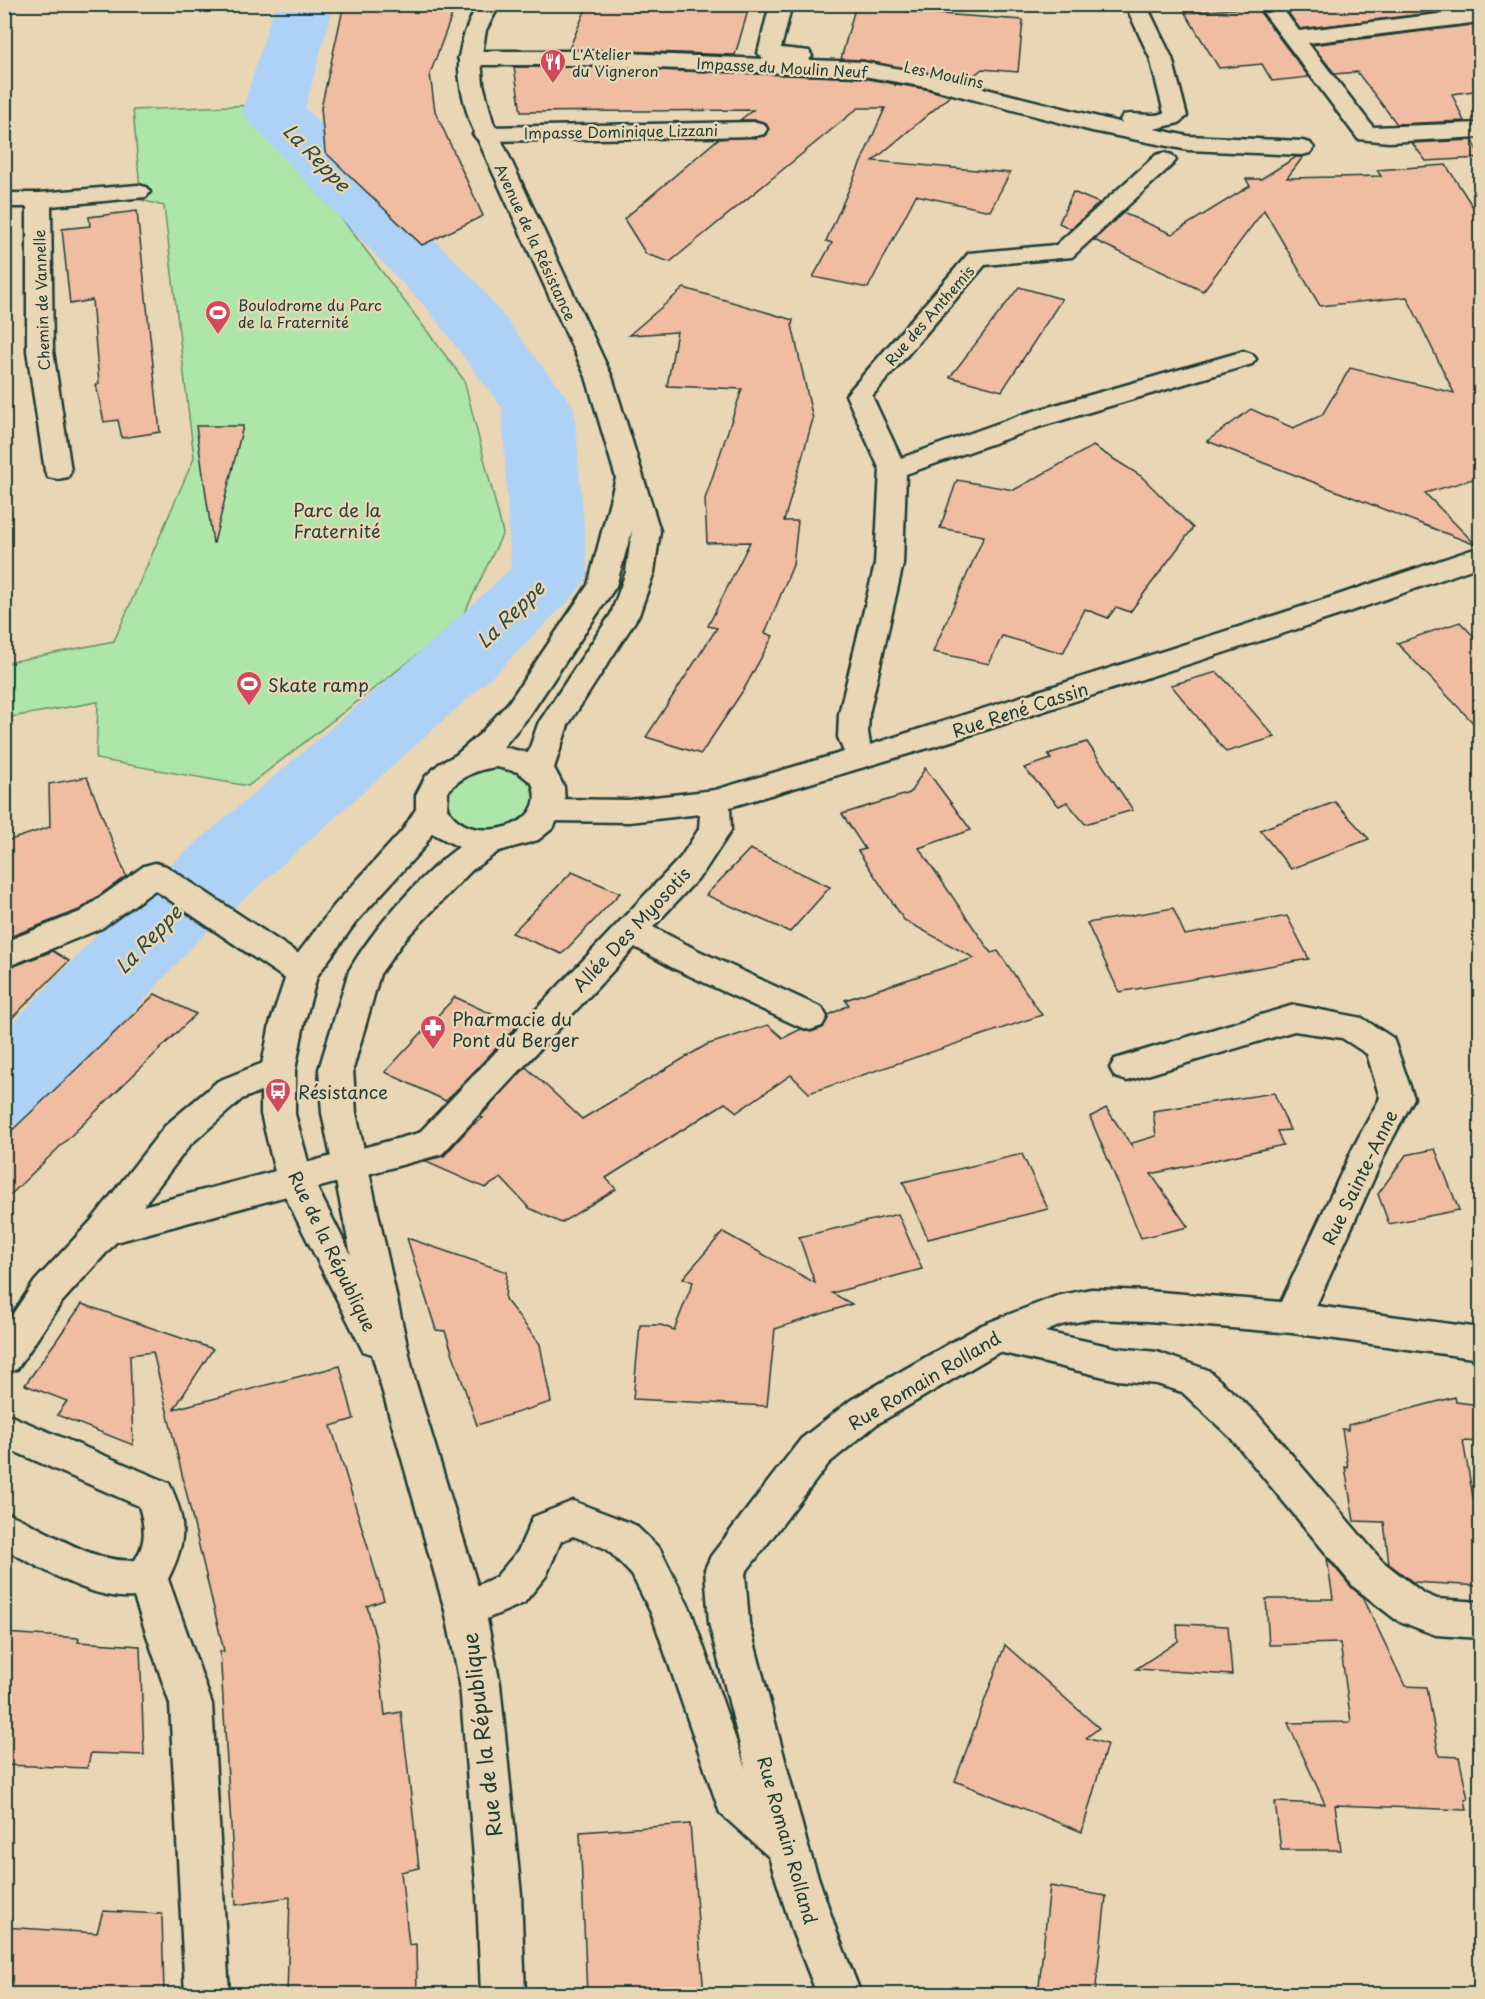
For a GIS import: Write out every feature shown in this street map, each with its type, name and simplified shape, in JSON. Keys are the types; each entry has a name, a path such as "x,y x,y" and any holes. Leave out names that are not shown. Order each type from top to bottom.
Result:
{"street":[{"name":"Avenue de la Résistance","path":"489,4 474,33 469,58 476,107 485,134 599,377 628,479 646,531 640,572 625,615 553,724 538,770"},
{"name":"Les Moulins","path":"781,4 769,53 901,65 972,78 1063,104 1145,123 1166,122 1176,116 1173,96 1144,19 1135,4"},
{"path":"1267,4 1366,134 1389,135 1480,130"},
{"path":"1293,38 1480,15"},
{"name":"Impasse du Moulin Neuf","path":"469,58 579,58 863,69 927,81 1092,124 1188,143 1302,148"},
{"name":"Impasse Dominique Lizzani","path":"485,134 756,129"},
{"name":"Rue des Anthemis","path":"863,758 854,746 852,735 854,714 889,564 893,470 859,395 978,258 1063,252 1164,160"},
{"path":"4,201 138,192"},
{"name":"Chemin de Vannelle","path":"39,200 40,351 58,471"},
{"path":"893,470 1033,420 1243,359"},
{"name":"Avenue de la Résistance","path":"467,762 491,741 519,709 602,586 618,531 628,479"},
{"name":"Rue René Cassin","path":"549,810 629,811 715,801 863,758 1317,613 1480,556"},
{"path":"482,758 512,758 538,770 550,788 552,796 549,810 540,822 526,832 508,839 489,842 469,840 451,833 438,823 431,810 432,790 445,774 467,762 482,758"},
{"name":"Allée Des Myosotis","path":"104,1232 430,1144 692,865 715,830 715,801"},
{"name":"Rue de la République","path":"395,1377 295,1180 278,1114 278,1070 287,1024 302,973 345,914 414,839 431,810"},
{"name":"Rue de la République","path":"489,842 461,862 431,891 394,931 365,971 336,1070 339,1113 395,1377 465,1610 480,1684 499,1895 503,1995"},
{"path":"4,956 40,939 91,920 155,874 302,973"},
{"path":"631,930 685,959 810,1017"},
{"name":"Rue Sainte-Anne","path":"1127,1068 1294,1018 1350,1027 1381,1047 1397,1098 1371,1146 1292,1318"},
{"path":"4,1358 48,1292 104,1232 178,1136 230,1090 278,1070"},
{"name":"Rue Romain Rolland","path":"838,1995 814,1933 786,1844 729,1623 725,1569 815,1451 864,1412 995,1336 1057,1311 1090,1304 1148,1306 1292,1318 1480,1344"},
{"path":"995,1336 1117,1364 1157,1368 1195,1381 1244,1426 1368,1575 1409,1606 1436,1617 1480,1620"},
{"path":"4,1429 155,1495 165,1525 162,1554 147,1576 121,1580 93,1573 4,1529"},
{"path":"465,1610 510,1590 532,1563 547,1529 573,1518 621,1538 646,1562 671,1611 735,1799 786,1844"},
{"path":"147,1576 191,1704 207,1995"}],"green space":[{"name":"Parc de la Fraternité","path":"256,105 464,380 503,533 460,622 248,786 96,759 98,702 5,718 5,663 114,641 194,458 164,206 141,200 133,110"},
{"path":"467,762 538,770 540,822 469,840 432,790"}],"building":[{"path":"344,4 456,4 430,74 435,111 483,216 422,245 325,152 321,108"},
{"path":"588,4 750,4 735,55 569,49"},
{"path":"1282,4 1480,4 1480,7 1300,29"},
{"path":"1256,7 1309,77 1272,81 1262,64 1219,68 1185,13"},
{"path":"855,8 1023,20 1018,72 982,69 966,82 863,60 841,59"},
{"path":"1480,24 1480,90 1452,94 1464,121 1397,124 1357,72 1335,74 1312,45"},
{"path":"514,67 579,67 863,78 895,84 895,86 896,84 926,89 950,96 873,161 1010,173 990,211 916,195 868,288 813,277 832,243 826,241 885,108 858,108 670,262 646,254 624,219 718,139 765,136 769,130 766,123 756,120 740,120 753,110 521,112"},
{"path":"1473,140 1480,158 1426,161 1412,143"},
{"path":"1296,157 1303,157 1287,178 1381,176 1377,170 1446,165 1480,218 1480,477 1425,493 1476,545 1207,441 1251,409 1293,428 1322,415 1350,368 1454,393 1407,297 1320,306 1264,210 1203,291 1094,240 1123,213 1172,234 1250,186 1246,179 1261,179"},
{"path":"1073,192 1099,203 1071,229 1059,223"},
{"path":"137,211 160,432 122,438 118,420 104,422 96,385 99,384 92,300 70,304 62,229 90,226 89,217"},
{"path":"1019,287 1062,299 1002,391 950,377"},
{"path":"684,288 793,320 792,325 813,419 784,521 798,521 793,565 765,633 773,636 744,689 701,754 646,737 717,628 708,626 750,542 707,543 705,499 742,389 667,386 677,332 629,335"},
{"path":"196,426 243,426 214,543 213,543"},
{"path":"1093,446 1141,476 1193,528 1130,612 1116,607 1108,618 1085,609 1063,653 1002,636 989,664 933,652 984,536 940,528 957,480 1014,490"},
{"path":"1460,622 1480,643 1480,730 1397,643"},
{"path":"1217,672 1275,737 1226,752 1171,685"},
{"path":"1087,742 1133,810 1085,824 1067,802 1059,806 1024,768 1051,759 1048,754"},
{"path":"925,768 971,830 919,848 991,953 998,951 1042,1015 809,1093 791,1075 737,1112 725,1103 606,1178 616,1189 561,1223 529,1208 501,1178 485,1188 424,1161 444,1156 470,1127 483,1118 480,1117 526,1067 582,1119 706,1045 768,1025 783,1038 801,1029 811,1032 823,1028 829,1015 849,1005 845,1000 974,958 904,920 858,851 865,849 842,814 910,793"},
{"path":"87,777 126,876 79,910 4,939 4,842 50,827 49,784"},
{"path":"1335,802 1369,839 1291,869 1260,830"},
{"path":"750,849 830,887 790,932 706,895"},
{"path":"572,872 620,893 562,954 512,933"},
{"path":"1173,908 1185,935 1287,916 1309,959 1119,992 1087,923"},
{"path":"53,951 69,961 4,1026 4,970"},
{"path":"155,994 196,1014 4,1201 4,1138"},
{"path":"455,997 517,1026 446,1101 385,1072"},
{"path":"1274,1093 1290,1130 1277,1131 1283,1145 1151,1174 1188,1227 1141,1238 1090,1117 1106,1108 1132,1146 1132,1143 1156,1136 1153,1111"},
{"path":"1435,1149 1459,1210 1389,1224 1378,1194 1406,1155"},
{"path":"1022,1154 1048,1209 928,1239 903,1182"},
{"path":"898,1214 922,1269 832,1293 852,1304 775,1329 767,1406 633,1399 640,1325 661,1325 674,1330 693,1282 683,1278 723,1232 815,1283 799,1237"},
{"path":"407,1238 507,1272 505,1299 540,1344 551,1402 477,1425 445,1331 436,1330"},
{"path":"82,1304 213,1349 174,1409 340,1366 354,1419 331,1426 384,1600 367,1606 377,1643 385,1715 401,1712 407,1761 419,1868 401,1872 409,1945 416,1944 417,1995 287,1995 290,1897 236,1905 220,1651 224,1651 153,1352 130,1355 133,1445 57,1415 67,1401 25,1385"},
{"path":"1455,1397 1456,1402 1480,1405 1480,1442 1463,1441 1480,1536 1480,1586 1413,1582 1389,1564 1384,1522 1354,1521 1345,1467 1348,1468 1342,1429 1348,1430 1348,1425"},
{"path":"1327,1558 1352,1588 1363,1597 1405,1686 1427,1687 1439,1756 1459,1757 1468,1799 1465,1799 1467,1810 1335,1805 1341,1850 1281,1850 1275,1802 1325,1804 1288,1723 1351,1722 1340,1643 1269,1645 1266,1599 1333,1599"},
{"path":"1177,1624 1228,1626 1232,1675 1136,1669 1178,1641"},
{"path":"4,1633 79,1638 78,1642 140,1646 144,1755 91,1753 87,1768 4,1765"},
{"path":"1005,1645 1099,1728 1086,1738 1107,1744 1082,1832 955,1781"},
{"path":"690,1824 704,1995 587,1995 580,1832"},
{"path":"1050,1886 1106,1896 1095,1995 1038,1995"},
{"path":"103,1911 162,1914 164,1995 4,1995 4,1927 97,1933"}],"waterway":[{"name":"La Reppe","path":"4,1093 166,918 468,654 550,575 538,407 455,299 273,111 305,4"}],"place":[{"name":"L'Atelier du Vigneron","path":"553,85"},
{"name":"Boulodrome du Parc de la Fraternité","path":"218,336"},
{"name":"Skate ramp","path":"249,707"},
{"name":"Pharmacie du Pont du Berger","path":"433,1051"},
{"name":"Résistance","path":"278,1114"}]}
